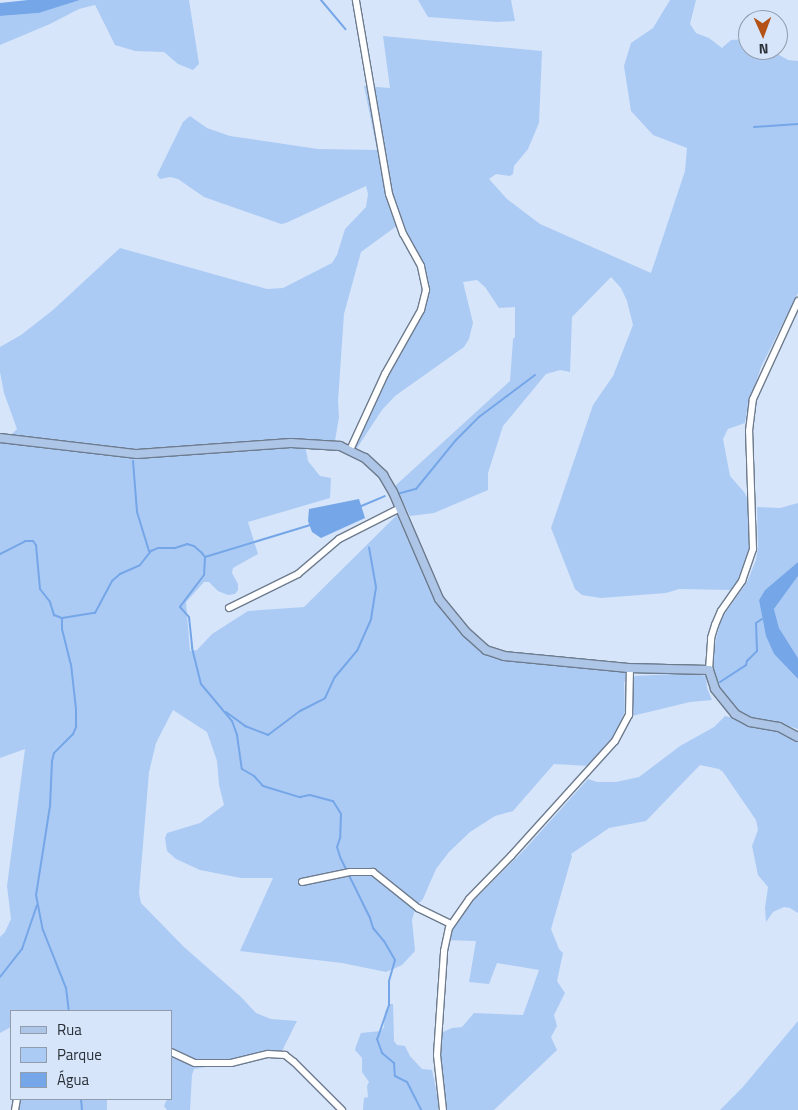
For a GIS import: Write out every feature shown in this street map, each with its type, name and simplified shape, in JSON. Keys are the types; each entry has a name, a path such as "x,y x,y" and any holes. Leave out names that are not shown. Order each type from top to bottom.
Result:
{"main road":[{"path":"0,438 138,454 291,443 333,446 350,450 365,458 379,469 400,508 438,599 466,632 486,650 504,656 630,668 710,670 715,689 735,714 750,722 779,727 798,737"}],"street":[{"path":"350,450 385,374 421,310 426,290 424,271 403,234 389,194 356,0"},
{"path":"710,670 711,638 715,624 721,611 742,581 753,549 749,431 753,399 798,301"},
{"path":"229,608 298,574 339,539 400,508"},
{"path":"443,1110 437,1055 444,951 451,924 469,899 525,842 615,741 629,715 630,668"},
{"path":"302,882 350,872 369,871 377,874 418,908 451,924"},
{"path":"172,1052 195,1063 231,1063 268,1054 285,1055 342,1110"}],"green space":[{"path":"80,0 189,0 199,64 193,70 178,64 164,52 135,51 115,45 95,5 79,9 50,24 0,45 0,16 39,13"},
{"path":"418,0 511,0 515,21 497,22 428,17"},
{"path":"670,0 696,0 690,24 696,33 709,38 722,48 731,40 738,40 738,60 798,61 798,293 761,367 747,410 745,423 728,429 723,439 730,476 749,501 750,552 740,578 732,590 679,589 666,593 601,598 582,595 575,589 551,528 593,405 613,376 633,325 627,301 621,288 611,277 572,317 570,372 560,370 546,374 503,426 488,473 488,490 434,513 410,516 395,486 510,381 513,339 515,337 515,307 499,308 485,287 477,280 463,282 473,323 469,339 464,347 395,396 382,410 357,448 354,447 377,393 423,311 426,277 398,225 361,252 344,314 338,401 339,417 335,441 333,447 308,445 306,450 308,461 320,476 331,478 330,498 248,522 258,554 233,568 232,573 238,584 238,590 235,594 228,595 218,591 209,582 204,582 186,602 190,651 197,650 212,634 248,611 304,607 397,515 415,556 423,559 446,608 487,649 506,655 545,655 582,660 629,671 624,683 625,711 619,727 611,742 589,766 554,764 513,811 495,816 470,832 449,852 436,869 423,899 416,906 412,920 415,951 402,965 386,972 342,963 240,951 273,878 241,878 200,870 176,859 167,851 165,838 167,833 200,823 224,805 219,785 217,761 207,732 173,710 156,743 149,772 139,893 141,903 184,947 241,997 256,1013 271,1019 297,1021 280,1055 194,1069 190,1110 167,1110 164,1106 167,1100 172,1100 172,1010 10,1010 10,1028 0,1033 0,937 5,932 11,919 7,886 25,749 0,758 0,440 9,437 17,429 4,393 0,372 0,347 21,335 53,310 120,248 267,289 283,288 332,263 337,255 345,229 366,207 368,194 366,186 281,224 204,197 178,179 170,177 160,179 157,175 183,122 190,116 207,128 230,136 318,149 377,150 364,86 390,88 383,36 542,51 539,123 528,149 514,166 513,174 510,176 496,174 489,179 507,199 540,224 651,273 685,171 687,148 653,135 631,111 624,66 631,43 653,28"},
{"path":"798,503 798,562 765,590 759,600 774,654 798,679 798,729 778,723 744,717 724,699 712,672 714,648 721,619 747,582 756,560 758,547 757,507 780,508"},
{"path":"798,576 798,658 779,628 774,609"},
{"path":"691,673 706,676 707,688 712,700 690,702 632,716 632,680 635,676"},
{"path":"725,716 780,730 798,742 798,913 784,907 773,912 766,922 765,908 768,887 758,875 752,846 758,830 756,820 723,772 719,769 700,765 646,821 609,828 571,854 551,929 559,949 563,953 557,981 565,993 554,1015 557,1026 551,1037 557,1050 494,1110 444,1110 440,1085 439,1040 443,1032 452,1028 462,1027 474,1013 523,1015 539,970 497,963 489,984 469,982 476,941 446,940 461,913 525,849 588,779 597,782 616,782 639,777 680,746 714,727"},
{"path":"389,1004 393,1004 394,1041 397,1045 405,1046 410,1056 422,1069 432,1070 438,1099 438,1110 363,1110 364,1098 368,1097 367,1086 369,1082 362,1072 362,1058 355,1050 361,1033 381,1031 384,1027 385,1012"},
{"path":"798,1021 798,1110 720,1110 742,1088"},
{"path":"12,1100 107,1100 107,1110 12,1110"}],"water":[{"path":"28,0 80,0 39,13 0,16 0,3"},
{"path":"359,499 365,518 321,538 312,532 308,521 309,509"},
{"path":"798,562 798,576 774,609 779,628 798,658 798,679 774,654 766,636 759,600 765,590"}],"waterway":[{"path":"321,0 345,29"},
{"path":"754,127 798,124"},
{"path":"397,494 416,489 456,440 479,417 535,375"},
{"path":"133,461 137,512 149,551"},
{"path":"359,507 385,496"},
{"path":"205,557 310,525"},
{"path":"0,554 25,541 33,541 36,545 40,589 50,602 54,615 62,618 95,613 112,581 120,574 140,565 151,551 158,548 175,548 187,544 194,546 205,557 204,575 180,607 189,617 192,648 201,684 232,721 237,735 242,769 254,776 263,786 300,797 310,795 333,801 341,814 340,838 337,847 340,857 373,928 384,941 395,960 389,981 389,1005 377,1039 382,1053 394,1063 395,1076 407,1082 421,1110"},
{"path":"226,712 245,726 268,735 300,711 325,698 335,677 357,651 371,619 376,587 369,548"},
{"path":"62,618 62,629 71,664 76,727 73,734 54,753 52,761 50,806 36,895 43,930 66,988 69,1010"},
{"path":"720,682 746,665 747,661 757,651 756,623 762,619"},
{"path":"0,977 22,949 37,905"},
{"path":"81,1100 82,1110"}]}
